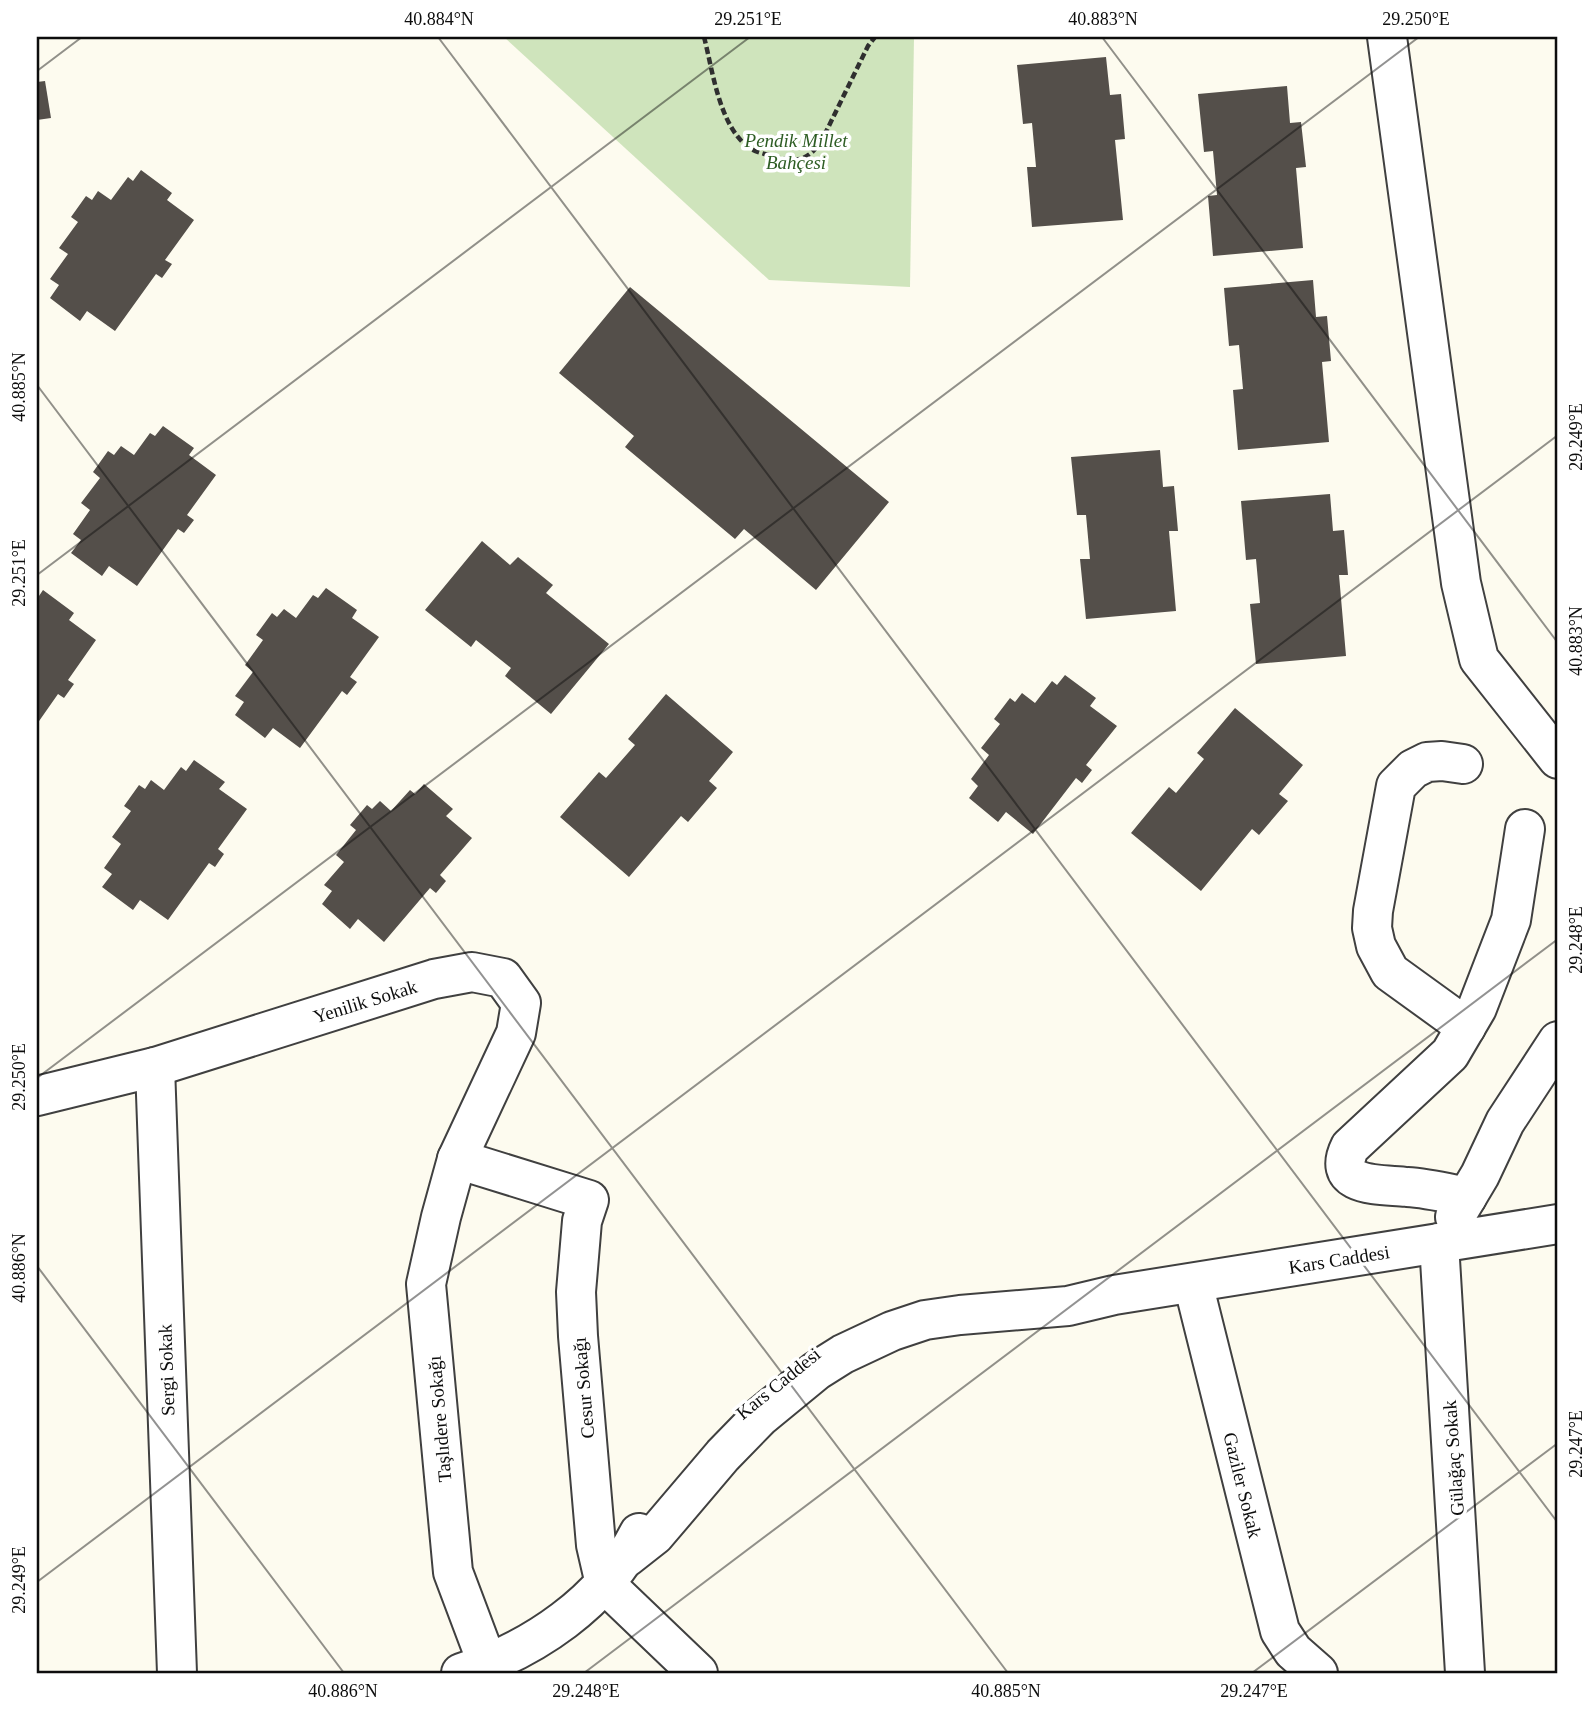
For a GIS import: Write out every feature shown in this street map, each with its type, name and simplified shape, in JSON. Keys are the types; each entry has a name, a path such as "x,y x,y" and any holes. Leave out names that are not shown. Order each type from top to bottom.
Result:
{"street":[{"path":"1387,37 1461,583 1479,659 1558,759"},
{"path":"1463,764 1427,762 1413,769 1396,786 1372,928 1376,946 1390,972 1466,1027"},
{"path":"1525,829 1511,920 1477,1008 1450,1054 1350,1147 1346,1163 1354,1180 1364,1185 1474,1186 1522,1128 1558,1075"},
{"name":"Yenilik Sokak","path":"37,1096 155,1067 434,979 472,972 503,978 521,1003 516,1033 457,1159"},
{"path":"1439,1243 1474,1186 1504,1122 1558,1041"},
{"name":"Sergi Sokak","path":"155,1067 177,1673"},
{"name":"Cesur Sokağı","path":"457,1159 589,1200 582,1221 579,1249 576,1292 578,1336 596,1545 616,1570"},
{"name":"Taşlıdere Sokağı","path":"457,1159 426,1284 453,1572 482,1670"},
{"name":"Kars Caddesi","path":"482,1670 565,1619 616,1570 643,1525 678,1480 752,1400 800,1361 830,1341 895,1312 951,1299 1064,1289 1114,1295 1558,1224"},
{"name":"Gülağaç Sokak","path":"1439,1243 1465,1673"},
{"name":"Gaziler Sokak","path":"1193,1283 1280,1631 1293,1651 1318,1673"},
{"path":"616,1570 698,1673"}],"path":[{"path":"704,37 724,115 738,135 752,149 783,159 797,160 813,153 822,140 868,46 875,37"}],"green space":[{"name":"Pendik Millet Bahçesi","path":"504,37 914,37 910,287 769,280"}],"building":[{"path":"1106,57 1110,95 1121,94 1125,139 1115,140 1123,220 1032,227 1027,167 1036,167 1032,123 1023,124 1017,65"},
{"path":"45,81 51,118 37,120 37,82"},
{"path":"1287,86 1290,123 1301,122 1306,167 1296,168 1303,248 1213,256 1208,196 1217,195 1213,151 1204,152 1198,94"},
{"path":"141,170 172,193 167,200 194,220 165,260 172,264 162,278 156,274 115,331 87,311 80,321 50,298 59,285 50,279 68,254 59,248 78,222 71,217 86,196 92,200 98,191 111,200 128,177 133,181"},
{"path":"1313,280 1316,317 1327,316 1331,361 1322,362 1329,442 1238,450 1233,390 1243,389 1239,345 1229,346 1224,288"},
{"path":"630,287 889,502 816,590 744,529 735,539 625,447 634,436 559,373"},
{"path":"163,426 194,448 189,455 216,475 187,515 194,520 184,533 178,529 137,586 109,566 102,576 71,553 81,540 73,534 90,510 81,503 100,478 93,472 108,451 114,455 121,446 134,455 150,433 155,436"},
{"path":"1160,450 1163,487 1174,486 1178,531 1169,531 1176,611 1086,619 1080,559 1090,559 1086,515 1077,515 1071,457"},
{"path":"1330,494 1333,531 1344,530 1348,575 1339,575 1346,656 1256,664 1250,604 1260,603 1256,559 1246,560 1241,501"},
{"path":"482,541 510,565 518,557 553,585 546,593 609,644 551,714 505,676 511,668 476,640 471,647 425,610"},
{"path":"326,588 357,610 352,618 379,637 350,677 357,682 347,695 342,691 300,748 273,728 265,738 235,715 244,702 235,696 253,672 245,665 263,640 256,635 272,613 277,617 284,609 296,618 313,595 318,598"},
{"path":"43,590 74,613 69,620 96,640 68,680 74,684 64,698 58,694 37,724 37,599"},
{"path":"1065,675 1096,698 1090,706 1117,726 1086,765 1092,770 1082,783 1076,778 1033,834 1006,812 998,822 969,798 978,786 971,779 989,755 981,748 1000,724 994,719 1010,698 1015,702 1022,693 1035,703 1052,681 1057,685"},
{"path":"666,694 733,752 709,781 717,788 688,822 681,816 629,877 560,817 599,772 606,778 635,745 628,739"},
{"path":"1235,708 1303,765 1279,794 1288,801 1259,835 1252,829 1201,891 1131,833 1169,787 1176,793 1204,759 1197,753"},
{"path":"194,760 225,782 219,789 247,809 218,849 224,854 215,867 209,863 168,920 140,900 133,910 102,887 112,874 104,868 121,844 112,837 131,811 124,806 139,785 145,789 151,780 164,790 181,767 186,771"},
{"path":"424,784 453,809 446,816 472,838 440,875 446,881 436,893 430,888 384,942 358,919 350,929 322,904 332,891 324,885 344,862 336,855 356,830 350,825 367,805 372,809 380,801 391,811 410,790 415,794"}]}
